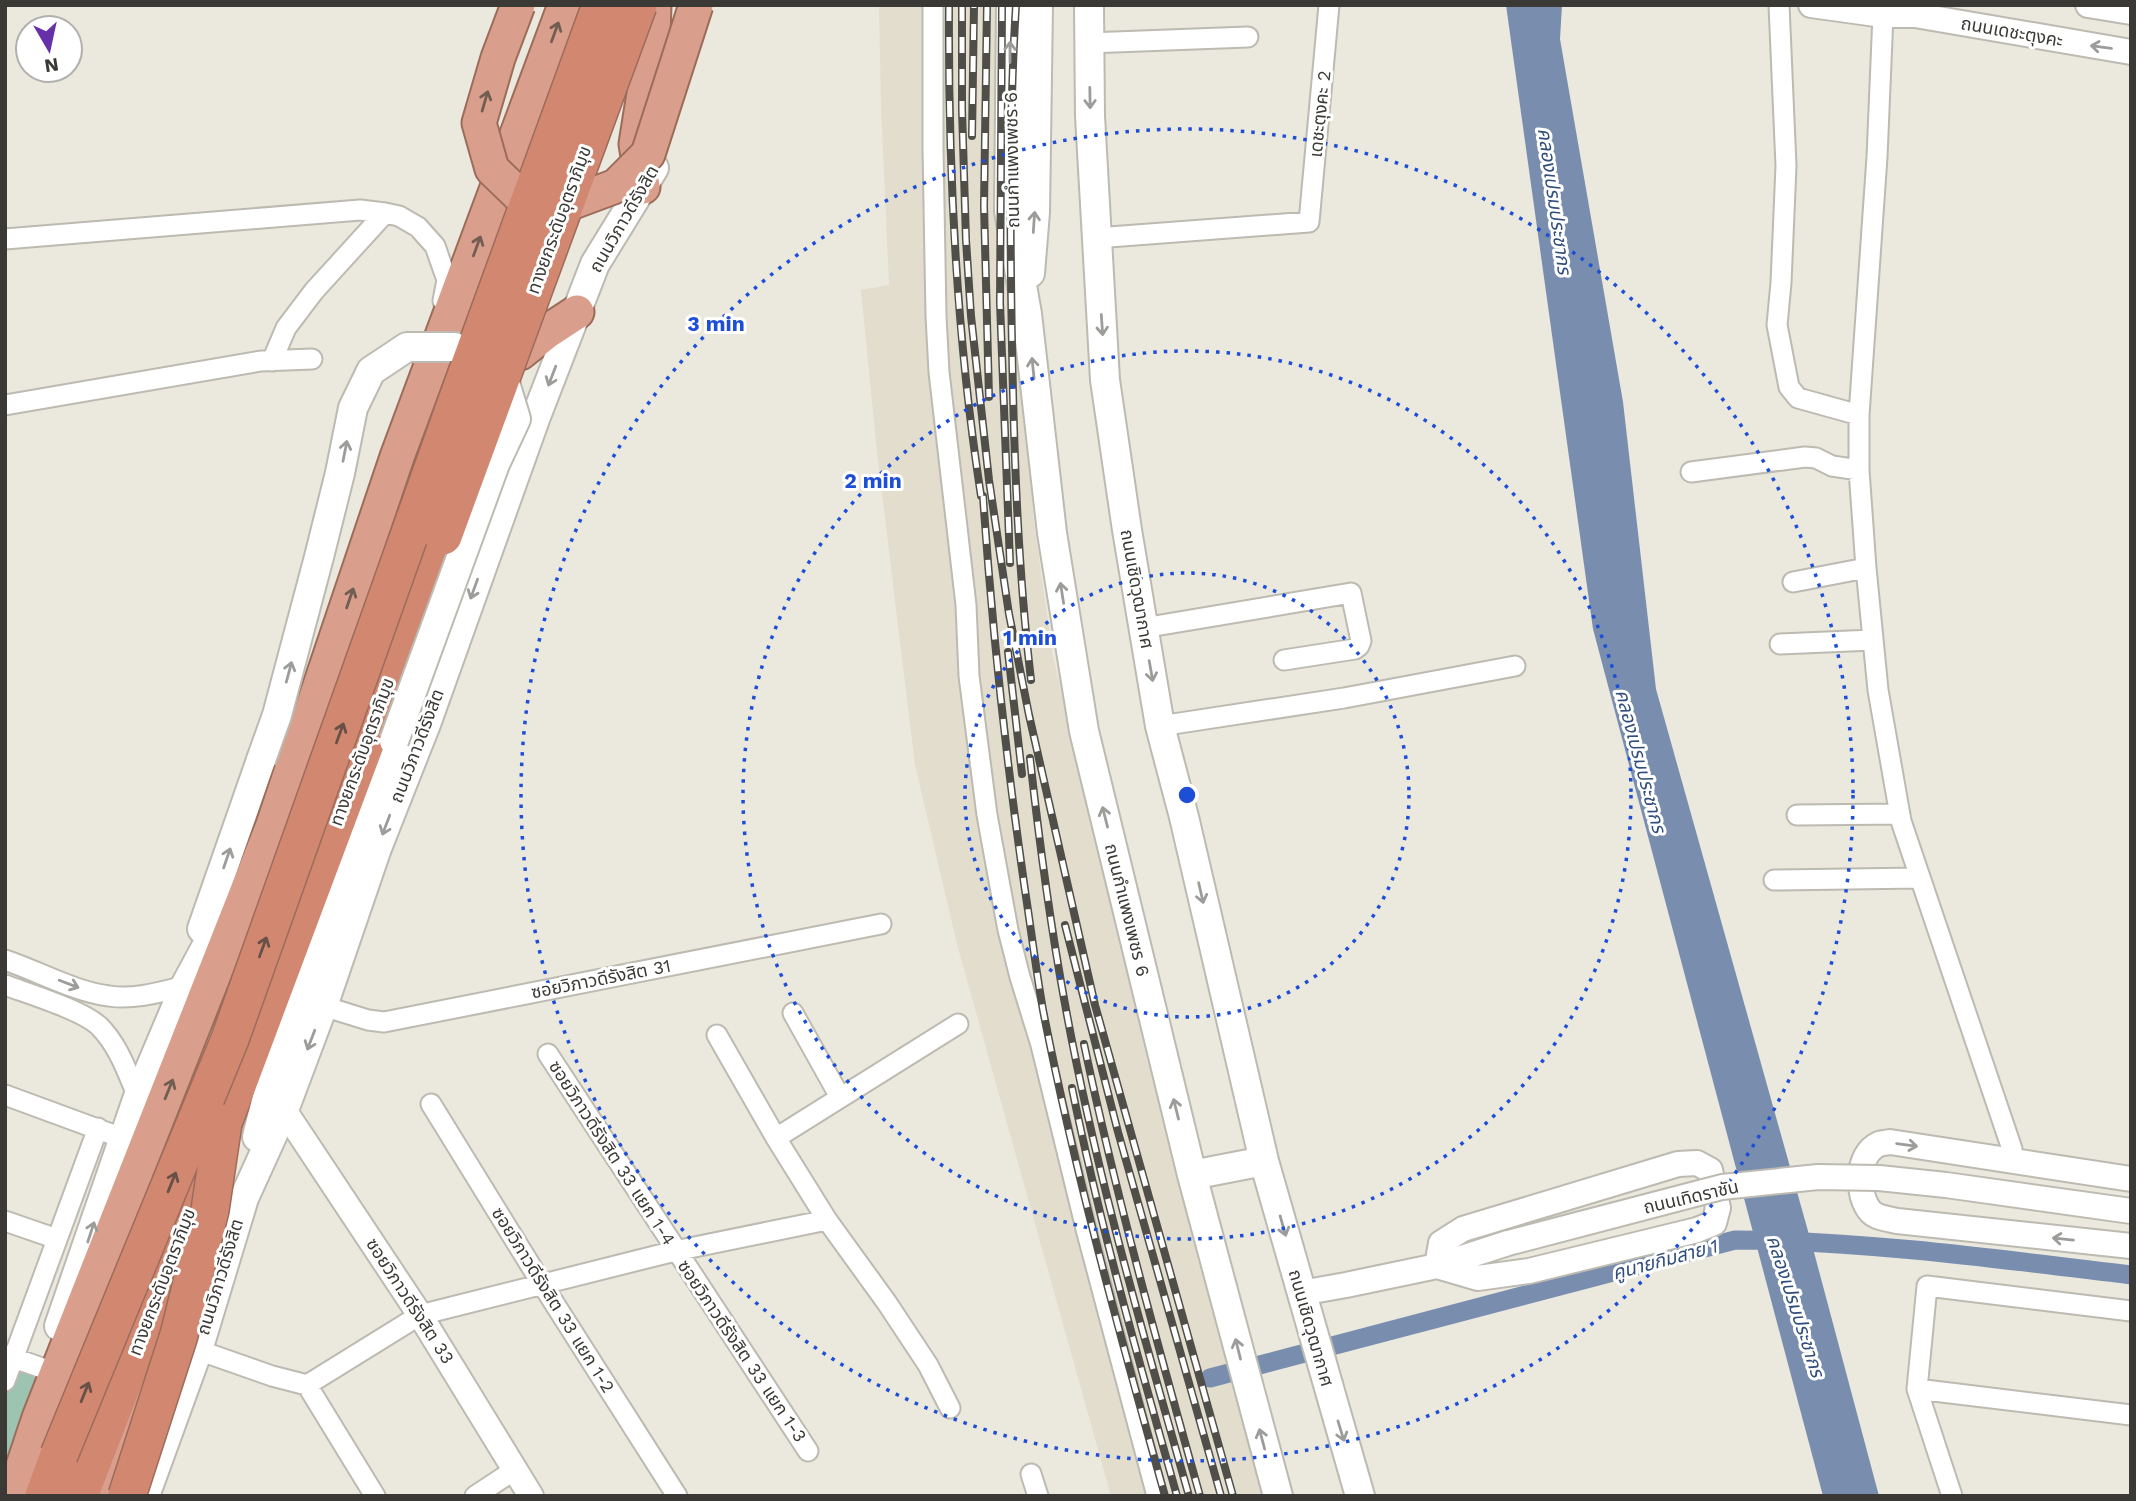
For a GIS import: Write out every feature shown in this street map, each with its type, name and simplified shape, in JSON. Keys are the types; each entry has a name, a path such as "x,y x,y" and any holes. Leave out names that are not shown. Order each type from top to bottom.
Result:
{"highway":[{"path":"518,5 498,58 479,123 492,169 520,196 565,205 615,186 648,154 696,5"},
{"path":"13,1496 39,1418 273,825 397,457 565,5"},
{"name":"ทางยกระดับอุตราภิมุข","path":"82,1478 230,1040 601,5"},
{"name":"ทางยกระดับอุตราภิมุข","path":"44,1496 82,1478 223,1123 490,410 638,5"},
{"name":"ถนนวิภาวดีรังสิต","path":"82,1478 236,1136 647,5"},
{"path":"643,187 636,144 653,37 654,5"},
{"path":"520,353 577,312"},
{"path":"127,1496 179,1335 209,1210 223,1123"}],"main road":[{"name":"ถนนวิภาวดีรังสิต","path":"145,1496 198,1350 244,1198 284,1110 323,1006 377,848 426,724 535,419 595,264 652,172 676,118 710,5"},
{"name":"ถนนกำแพงเพชร 6","path":"1011,5 1009,211 1027,314 1052,533 1084,731 1192,1175 1278,1496"},
{"name":"ถนนกำแพงเพชร 6","path":"1027,314 1035,212 1038,5"},
{"name":"ถนนเชิดวุฒากาศ","path":"1089,5 1088,43 1096,238 1105,380 1126,530 1160,726 1184,817 1264,1161 1360,1496"},
{"path":"189,978 204,924 280,703 337,485 353,408 371,371 407,347 455,346 502,373 516,419 495,464 341,881 271,1082 244,1198"},
{"path":"5,1482 45,1369 110,1133 138,1097 189,978 273,825"},
{"path":"271,1082 284,1110"},
{"path":"1192,1175 1264,1161"}],"street":[{"path":"933,5 933,163 938,358 966,605 969,676 981,774 1011,941 1041,1045 1087,1233 1157,1496"},
{"name":"เดชะตุงคะ 2","path":"1096,238 1309,222 1329,5"},
{"path":"1779,5 1786,166 1782,283 1777,325 1789,387 1798,398 1859,415"},
{"name":"ถนนเดชะตุงคะ","path":"1811,5 1898,12 2131,52"},
{"path":"2088,5 2131,12"},
{"path":"1898,12 1877,157 1859,415 1859,470 1878,690 1900,814 2012,1149"},
{"path":"1088,43 1248,37"},
{"path":"5,239 360,210 399,216 418,227 435,246 447,280 441,313 397,457"},
{"path":"272,361 286,328 314,291 385,212"},
{"path":"5,405 272,361 312,359"},
{"path":"1691,472 1805,457 1816,458 1832,466 1859,470"},
{"path":"1793,582 1866,569"},
{"path":"1143,628 1351,593 1361,641 1359,646 1355,649 1284,660"},
{"path":"1780,644 1873,640"},
{"path":"1160,726 1344,698 1515,666"},
{"path":"1797,815 1900,814"},
{"path":"1774,880 1920,878"},
{"name":"ซอยวิภาวดีรังสิต 31","path":"323,1006 368,1020 384,1022 881,924"},
{"path":"5,960 109,996 150,994 189,978"},
{"path":"5,985 84,1016 100,1027 121,1056 138,1097"},
{"path":"793,1013 840,1097"},
{"path":"776,1138 958,1024"},
{"path":"717,1035 827,1220 928,1365 950,1408"},
{"name":"ซอยวิภาวดีรังสิต 33 แยก 1-4","path":"548,1054 675,1251"},
{"path":"5,1095 110,1133 57,1239 9,1357 5,1381"},
{"name":"ซอยวิภาวดีรังสิต 33 แยก 1-2","path":"431,1104 677,1496"},
{"name":"ซอยวิภาวดีรังสิต 33","path":"284,1110 420,1315 531,1496"},
{"path":"2131,1179 1890,1142 1877,1144 1864,1159 1860,1186 1862,1198 1873,1214 1897,1221 2131,1246"},
{"path":"1696,1163 1710,1170 1718,1208 1714,1223 1697,1230 1529,1271 1478,1278 1437,1266 1441,1243 1463,1229 1678,1164 1696,1163"},
{"name":"ถนนเทิดราชัน","path":"1301,1293 1437,1266 1508,1243 1721,1187 1818,1177 1879,1178 1946,1185 2131,1211"},
{"path":"307,1385 420,1315 675,1251 827,1220"},
{"path":"5,1221 57,1239"},
{"name":"ซอยวิภาวดีรังสิต 33 แยก 1-3","path":"675,1251 808,1451"},
{"path":"1952,1496 1917,1389 1927,1286 2131,1311"},
{"path":"198,1350 272,1376 307,1385 375,1496"},
{"path":"9,1357 45,1369"},
{"path":"1917,1389 2131,1415"},
{"path":"475,1496 516,1469"},
{"path":"1031,1474 1038,1496"}],"shaded area":[{"path":"879,5 1039,5 1026,169 1033,516 1053,657 1268,1496 1111,1496 957,944 915,765 877,452 861,290 889,285"}],"green space":[{"path":"5,1358 40,1369 5,1472"}],"water":[{"name":"คลองเปรมประชากร","path":"1506,5 1562,5 1560,39 1623,402 1656,689 1815,1256 1879,1496 1823,1496 1593,629"}],"waterway":[{"name":"คูนายกิมสาย 1","path":"1210,1378 1735,1240 1884,1247 2131,1275"}],"railway":[{"path":"949,5 955,251 965,374 981,496"},
{"path":"962,5 962,109 971,316 989,480 1009,614 1029,715 1095,1005 1233,1496"},
{"path":"972,136 974,5"},
{"path":"987,5 984,206 989,397"},
{"path":"1002,5 1000,303 1010,563"},
{"path":"1016,5 1011,176 1013,388 1020,555 1031,680"},
{"path":"983,496 1006,743 1043,1010 1084,1193 1165,1496"},
{"path":"1008,652 1022,774"},
{"path":"1030,758 1050,912 1077,1066 1121,1251 1189,1496"},
{"path":"1065,925 1118,1132 1221,1496"},
{"path":"1084,1044 1124,1214 1200,1496"},
{"path":"1072,1088 1134,1344 1177,1496"}]}
